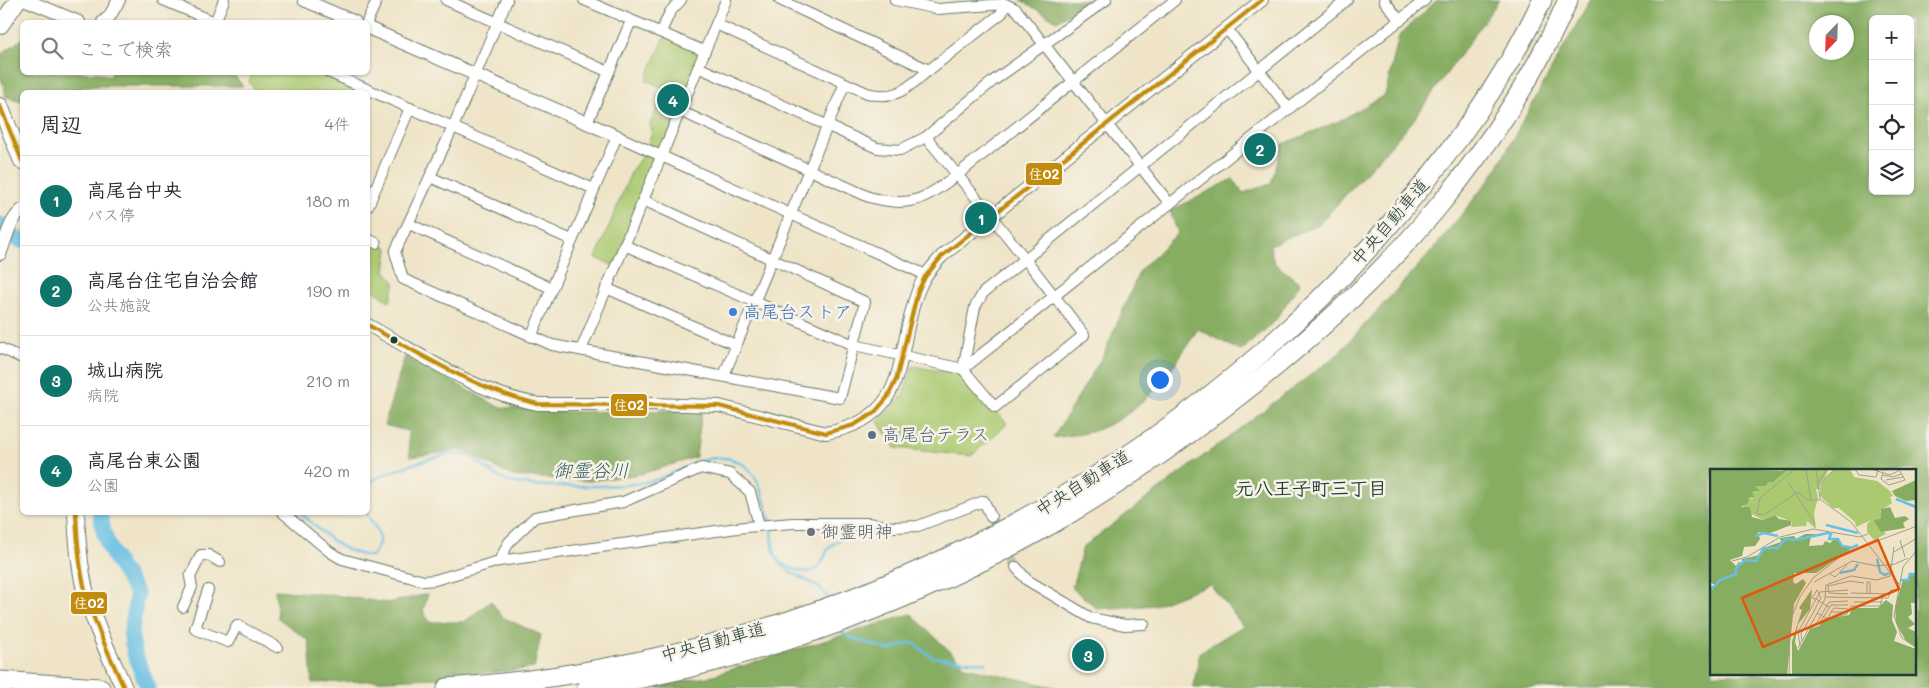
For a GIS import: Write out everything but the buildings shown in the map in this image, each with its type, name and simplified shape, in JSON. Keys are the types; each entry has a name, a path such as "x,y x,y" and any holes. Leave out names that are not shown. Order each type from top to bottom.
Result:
{"highway":[{"name":"中央自動車道","path":"845,611 908,576 985,540 1058,500 1126,457 1176,421 1272,344 1357,262 1408,205 1489,96 1542,0"},
{"name":"中央自動車道","path":"587,688 694,666 845,611 939,580 1040,531 1155,458 1296,351 1344,308 1394,258 1468,171 1534,70 1568,0"},
{"name":"中央自動車道","path":"447,688 547,677 632,662 745,635 818,621"},
{"path":"0,681 100,688"}],"main road":[{"path":"0,26 18,0"},
{"path":"0,106 20,156"},
{"path":"76,515 79,559 86,591 107,649 124,688"}],"street":[{"path":"26,0 74,20"},
{"path":"105,20 119,0"},
{"path":"163,0 210,20"},
{"path":"216,20 224,0"},
{"path":"304,0 350,20"},
{"path":"368,20 377,0"},
{"path":"446,0 609,72"},
{"path":"507,0 476,75 409,224 391,250 403,279 530,337 552,345 724,375 840,398 865,302 642,200"},
{"path":"584,0 704,51"},
{"path":"661,32 670,12 681,0"},
{"path":"581,350 726,0"},
{"path":"780,0 929,70"},
{"path":"895,0 938,9 1005,4 1016,9 1170,204"},
{"path":"698,67 876,148 890,150 913,145 926,137 993,81 1106,0"},
{"path":"680,110 869,197 898,203 908,202 932,193 958,175 1175,0"},
{"path":"370,327 489,391 524,402 538,404 719,406 826,433 860,423 873,413 893,389 903,357 914,305 926,275 942,256 1262,0"},
{"path":"963,369 976,308 983,293 1347,0"},
{"path":"1384,0 1400,21"},
{"path":"963,369 1425,0"},
{"path":"716,24 867,93 891,96 906,89 1002,13 1005,4"},
{"path":"587,122 631,21"},
{"path":"370,29 587,122 926,275"},
{"path":"1226,29 1289,109"},
{"path":"344,76 363,90"},
{"path":"724,375 845,83"},
{"path":"370,94 410,108 594,189"},
{"path":"372,185 410,108"},
{"path":"530,337 617,136"},
{"path":"624,244 754,303 854,345 963,369 995,407 1084,335 1055,296 926,137"},
{"path":"430,177 572,240"},
{"path":"2,248 8,228 20,212"},
{"path":"409,224 551,288"},
{"path":"606,288 736,345"},
{"path":"0,348 20,357"},
{"path":"499,561 509,542 535,517 623,502 701,468 730,474 750,492 767,525"},
{"path":"286,515 330,552 342,559 413,578 436,580 499,561 767,525 865,523 893,527 918,526 984,501 991,517"},
{"path":"183,607 192,587 190,577 201,556 208,555 220,562"},
{"path":"1016,567 1027,580 1091,618 1125,624 1144,624"},
{"path":"208,590 195,629 228,642 237,626 277,647"}],"green space":[{"path":"1021,0 1090,0 1057,21"},
{"path":"1437,0 1499,0 1412,122 1319,224 1270,245 1274,263 1300,283 1275,321 1241,351 1198,329 1168,374 1145,400 1132,411 1094,431 1053,438 1104,354 1140,270 1178,233 1170,211 1233,179 1243,193 1271,184 1283,144 1339,121 1385,95 1399,36"},
{"path":"1590,0 1929,0 1929,688 1193,688 1200,652 1243,626 1210,584 1155,605 1098,609 1072,588 1083,547 1337,355 1433,250 1493,175"},
{"path":"666,34 704,51 615,266 596,258 632,170 647,149 652,131 650,124 666,89 646,80"},
{"path":"20,40 20,75 105,75 110,77 111,75 234,75 243,86 83,86 82,90 20,90 20,100 6,97 0,73 0,55"},
{"path":"252,75 325,75 359,90 255,90 249,82"},
{"path":"370,240 388,248 385,271 395,282 390,302 370,287"},
{"path":"405,356 499,407 568,412 702,410 696,457 641,474 590,481 512,476 461,450 410,457 408,431 384,425"},
{"path":"913,366 967,376 1007,424 971,456 895,448 878,422 903,395"},
{"path":"275,590 334,595 388,603 428,594 423,611 430,622 464,622 491,601 502,617 541,635 534,668 437,678 312,683 309,641 278,618"},
{"path":"911,614 966,667 1058,688 647,688 707,677"}],"waterway":[{"path":"0,224 6,233 20,240"},
{"name":"御霊谷川","path":"370,482 416,463 445,455 457,454 471,457 501,479 527,485 552,486 636,484 658,479 705,460 724,458 743,464 750,470 763,495 771,522"},
{"path":"100,515 109,546 118,565 137,594 131,634 134,652 148,688"},
{"name":"御霊谷川","path":"303,515 342,547 361,555 372,556 379,543 379,538 368,515"},
{"name":"御霊谷川","path":"781,563 807,572 817,569 831,546 837,541 857,532 863,525"},
{"name":"御霊谷川","path":"772,527 774,551 782,565 818,587 828,599"},
{"name":"御霊谷川","path":"839,630 852,638 889,650 912,642 932,657 986,663"}],"tunnel":[{"path":"991,517 1016,567"}],"transit line":[{"name":"住02","path":"370,326 471,381 515,398 538,404 719,406 826,433 854,425 874,413 887,398 896,380 918,291 925,277 942,256 1262,0"},
{"name":"住02","path":"0,106 20,156"},
{"name":"住02","path":"76,515 81,571 85,590 98,628 124,688"}],"place":[{"name":"高尾台東公園","path":"673,100"},
{"name":"高尾台住宅自治会館","path":"1260,149"},
{"name":"高尾台中央","path":"981,218"},
{"name":"高尾台ストア","path":"733,312"},
{"name":"高尾台テラス","path":"872,435"},
{"name":"御霊明神","path":"811,532"},
{"name":"城山病院","path":"1088,655"}],"district":[{"name":"元八王子町三丁目","path":"1311,488"}]}
